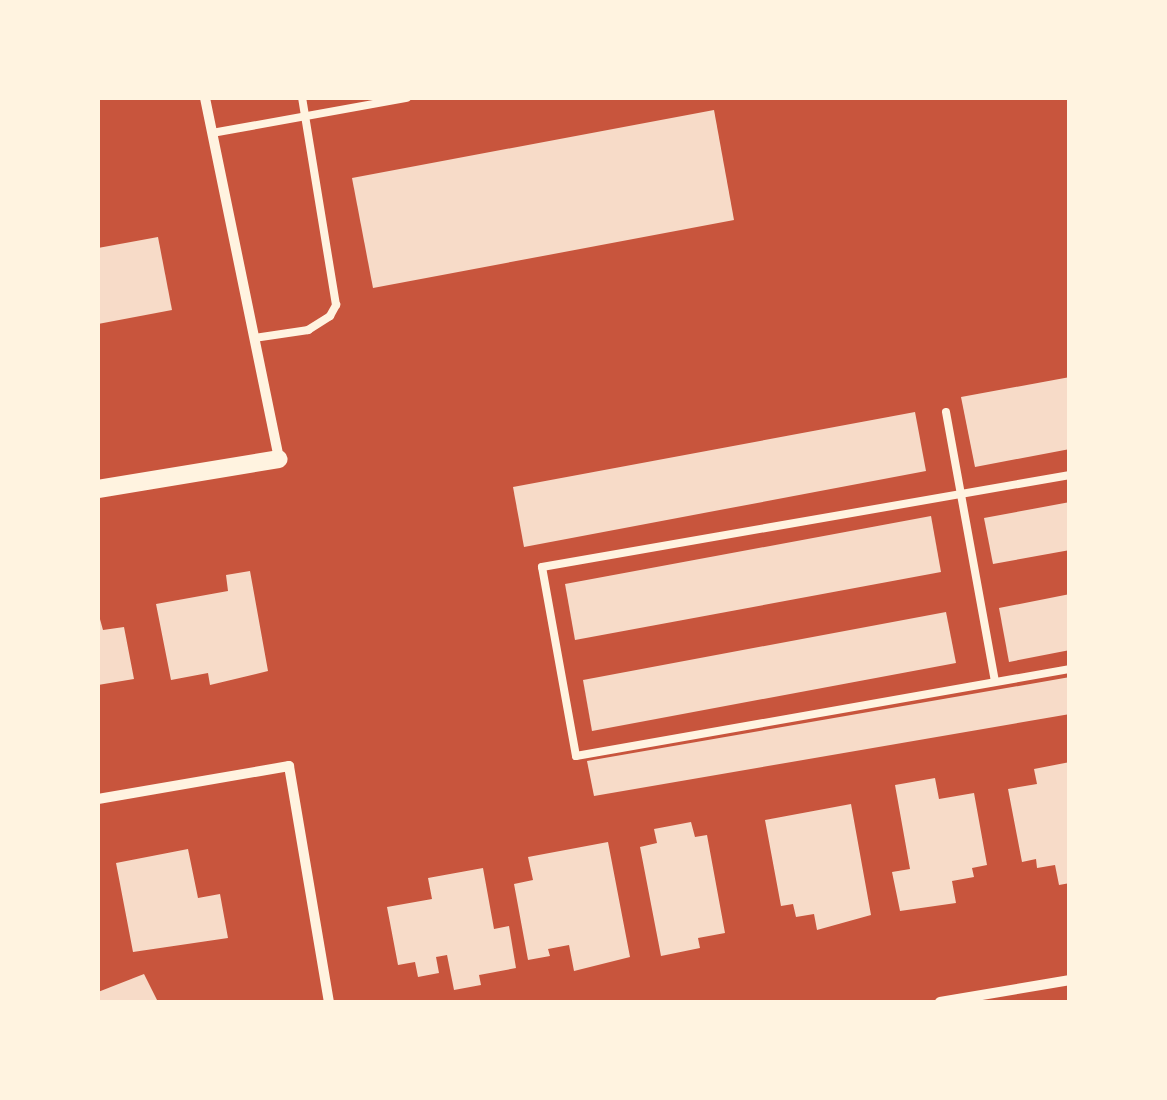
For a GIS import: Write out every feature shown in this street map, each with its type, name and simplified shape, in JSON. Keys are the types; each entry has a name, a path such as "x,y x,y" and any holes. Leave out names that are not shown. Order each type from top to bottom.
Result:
{"street":[{"path":"98,489 278,459 205,98"},
{"path":"98,799 289,766 329,1002"},
{"path":"940,1002 1070,980"}],"lane":[{"path":"254,338 308,330 330,316 336,305 302,98"},
{"path":"212,132 406,98"},
{"path":"946,412 994,682"},
{"path":"1070,475 542,567 576,756 1070,669"}],"building":[{"path":"714,110 734,220 373,288 352,178"},
{"path":"158,237 172,310 98,324 98,248"},
{"path":"1070,377 1070,449 975,467 961,397"},
{"path":"915,412 926,471 524,547 513,487"},
{"path":"1070,502 1070,550 993,564 984,518"},
{"path":"931,516 941,572 575,640 565,584"},
{"path":"250,571 268,671 210,685 208,673 171,680 156,604 228,591 226,575"},
{"path":"1070,594 1070,650 1009,662 999,608"},
{"path":"98,612 103,630 124,627 134,679 98,685"},
{"path":"946,612 956,663 592,731 583,680"},
{"path":"1070,677 1070,714 594,796 587,761"},
{"path":"1070,762 1070,883 1059,885 1055,865 1037,868 1036,859 1022,862 1008,789 1037,784 1034,769"},
{"path":"935,778 939,799 974,793 987,865 972,868 974,877 952,881 956,903 900,911 892,872 910,869 895,785"},
{"path":"851,804 871,915 817,930 814,914 796,917 793,904 781,906 765,820"},
{"path":"691,822 695,837 707,835 725,933 698,938 700,948 661,956 640,847 657,843 654,829"},
{"path":"608,842 630,957 574,971 569,945 548,949 550,956 528,960 514,884 533,880 528,857"},
{"path":"188,849 198,898 220,894 228,938 133,952 116,863"},
{"path":"483,868 494,929 509,926 516,968 479,975 481,985 454,990 447,955 436,957 439,973 418,977 415,962 398,965 387,907 432,899 428,878"},
{"path":"144,974 158,1002 98,1002 98,992"}]}
